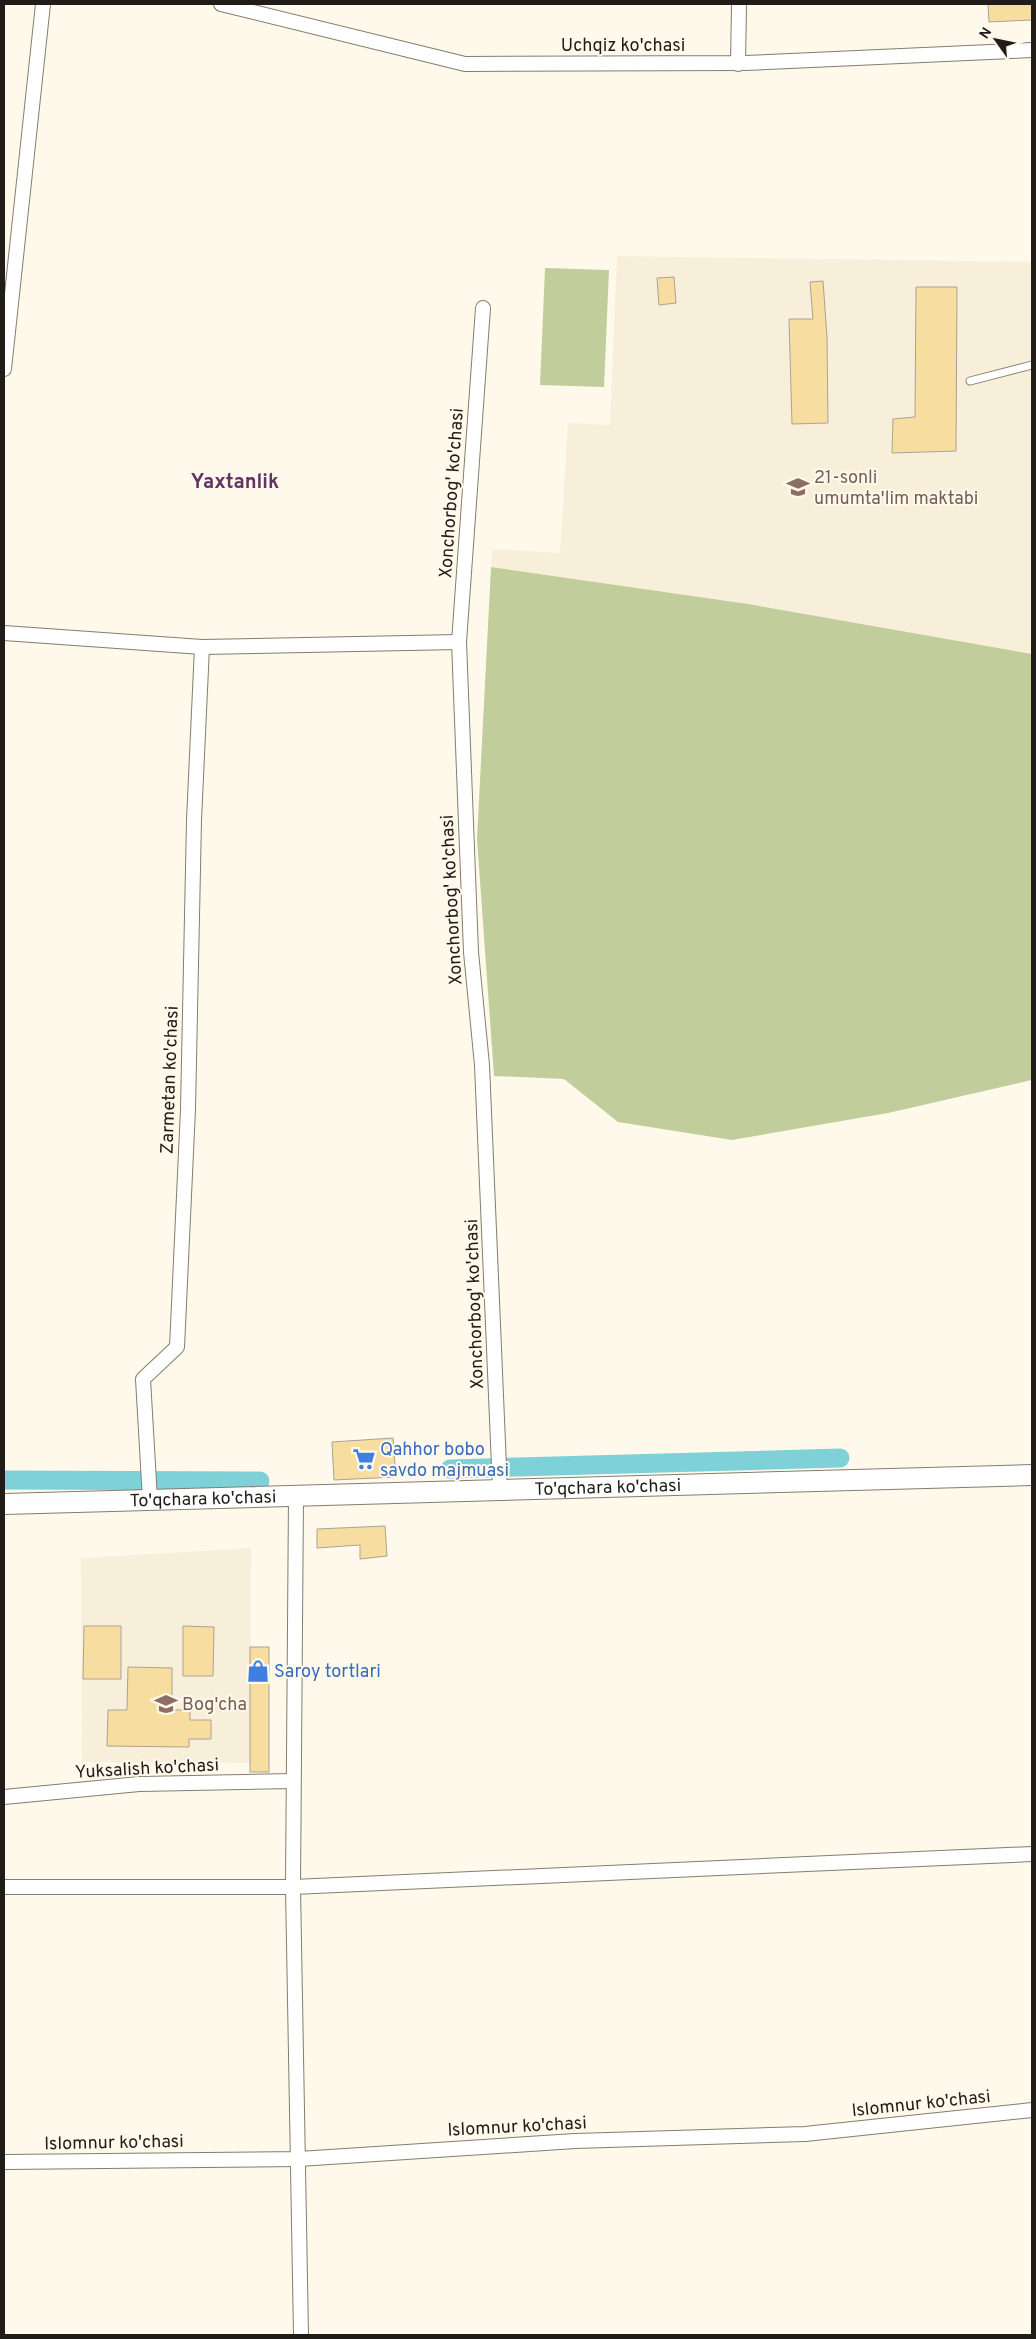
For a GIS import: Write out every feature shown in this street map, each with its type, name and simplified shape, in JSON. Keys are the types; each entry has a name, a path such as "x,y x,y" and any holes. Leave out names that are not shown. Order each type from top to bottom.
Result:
{"street":[{"path":"4,369 9,270 43,4"},
{"name":"Uchqiz ko'chasi","path":"221,4 465,64 738,64 1032,50"},
{"path":"738,4 738,64"},
{"name":"Xonchorbog' ko'chasi","path":"483,308 459,642 471,952 482,1065 500,1490"},
{"path":"4,633 202,647 459,642"},
{"name":"Zarmetan ko'chasi","path":"150,1500 143,1379 177,1346 188,1109 194,820 202,647"},
{"name":"To'qchara ko'chasi","path":"4,1504 1032,1475"},
{"path":"296,1496 293,1781 301,2335"},
{"name":"Yuksalish ko'chasi","path":"4,1797 139,1784 293,1781"},
{"path":"4,1887 294,1887 1032,1854"},
{"name":"Islomnur ko'chasi","path":"4,2162 299,2159 575,2141 805,2134 1032,2110"}],"lane":[{"path":"970,381 1032,365"}],"shaded area":[{"name":"21-sonli umumta'lim maktabi","path":"617,256 1032,262 1032,654 748,604 491,567 493,549 560,553 568,423 610,425"},
{"name":"Bog'cha","path":"251,1548 250,1763 82,1762 81,1558"}],"green space":[{"path":"545,268 609,270 604,387 540,385"},
{"path":"491,567 748,604 1032,654 1032,1080 888,1113 732,1140 618,1122 564,1079 494,1076 477,839"}],"building":[{"path":"988,4 1032,4 1032,20 989,22"},
{"path":"674,277 676,303 659,305 657,278"},
{"path":"823,281 827,337 828,423 792,424 789,319 813,319 810,282"},
{"path":"916,287 957,287 956,451 892,453 893,419 915,417"},
{"name":"Qahhor bobo savdo majmuasi","path":"393,1438 396,1477 334,1480 332,1442"},
{"path":"385,1526 387,1556 360,1559 360,1545 317,1548 317,1529"},
{"path":"84,1626 121,1626 121,1679 83,1679"},
{"path":"183,1626 214,1627 213,1676 183,1676"},
{"path":"250,1647 269,1647 269,1772 250,1772"},
{"path":"128,1667 172,1668 172,1710 190,1710 190,1720 211,1720 211,1739 189,1739 189,1747 107,1746 108,1710 127,1710"}],"waterway":[{"path":"450,1469 840,1458"},
{"path":"4,1480 260,1481"}],"place":[{"name":"21-sonli umumta'lim maktabi","path":"798,487"},
{"name":"Qahhor bobo savdo majmuasi","path":"364,1459"},
{"name":"Saroy tortlari","path":"258,1671"},
{"name":"Bog'cha","path":"166,1704"}],"district":[{"name":"Yaxtanlik","path":"235,481"}]}
